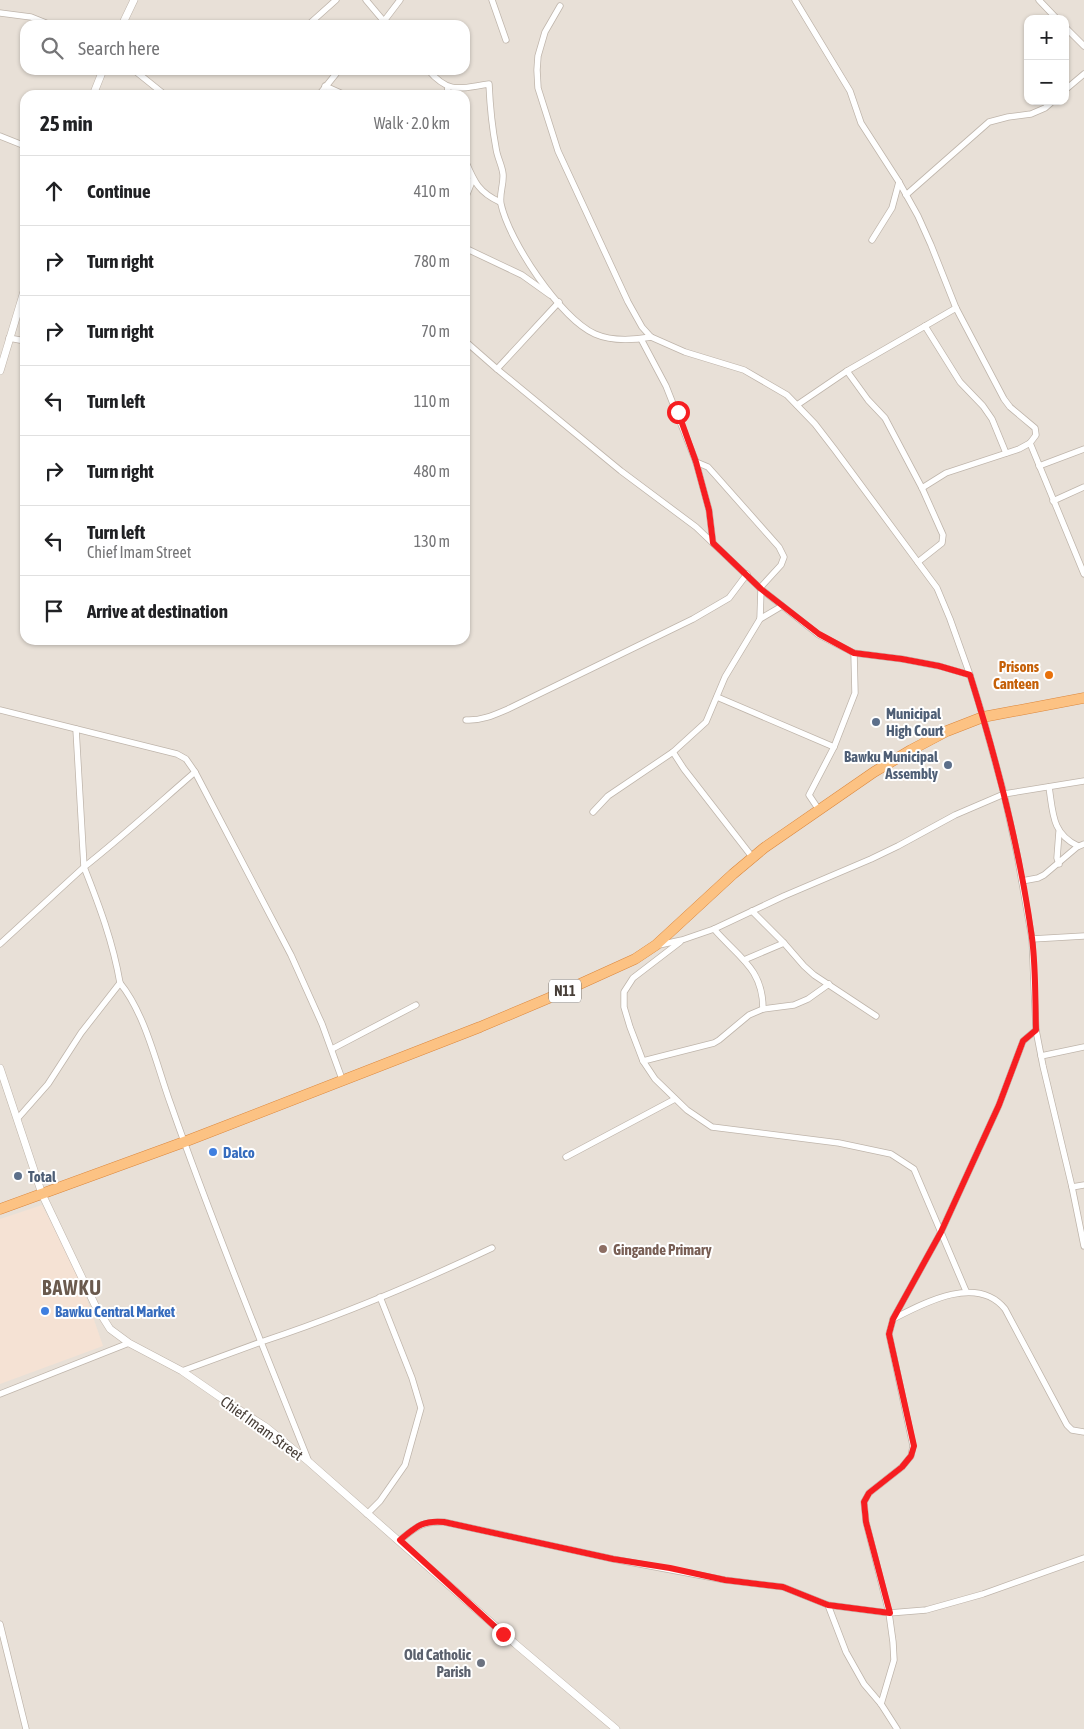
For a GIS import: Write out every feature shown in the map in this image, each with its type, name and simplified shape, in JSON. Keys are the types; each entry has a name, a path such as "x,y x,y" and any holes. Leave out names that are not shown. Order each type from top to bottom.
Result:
{"highway":[{"name":"N11","path":"0,1209 184,1142 342,1079 480,1027 635,959 656,945 753,858 874,772 911,750 947,731 984,717 1084,698"}],"street":[{"path":"124,20 134,0"},
{"path":"314,20 336,0"},
{"path":"366,0 381,20"},
{"path":"387,20 400,0"},
{"path":"492,0 506,40"},
{"path":"796,0 850,91 861,123 906,195 931,245 956,308 1004,399 1010,407 1035,428 1036,435 1030,443 1019,449 946,473 922,488"},
{"path":"1039,0 1053,15"},
{"path":"560,6 545,32 538,56 538,88 558,151 579,200 642,327 651,337 685,352 744,370 787,395 835,450 937,588 950,619 984,717 1004,794 1032,939 1036,992 1036,1030 1084,1246"},
{"path":"0,13 31,17 38,20"},
{"path":"1069,31 1084,46"},
{"path":"1069,87 1084,74"},
{"path":"95,90 101,75"},
{"path":"140,75 159,90"},
{"path":"322,90 335,75"},
{"path":"434,75 448,88 489,84 496,151 503,174 500,202 508,227 515,241 556,300"},
{"path":"325,86 334,90"},
{"path":"906,195 989,122 1031,114 1048,105"},
{"path":"0,136 20,144"},
{"path":"470,172 480,190 490,198 500,202"},
{"path":"470,186 473,179"},
{"path":"872,240 892,208 899,182"},
{"path":"470,250 522,275 556,300 578,322 595,334 608,337 641,339 651,337"},
{"path":"497,369 556,300"},
{"path":"0,371 20,304"},
{"path":"797,405 847,371 956,308"},
{"path":"925,326 960,382 983,406 992,420 1006,453"},
{"path":"9,338 20,340"},
{"path":"641,339 666,386 696,462 709,510 713,543"},
{"path":"470,345 620,471 696,527 761,588 819,634 854,653 939,666 970,675"},
{"path":"847,371 868,400 885,418 922,488 944,539 939,546 918,562"},
{"path":"1030,443 1084,574"},
{"path":"1039,466 1084,449"},
{"path":"696,462 708,467 782,552 784,557 781,565 761,588 760,619"},
{"path":"1054,501 1084,488"},
{"path":"466,720 485,718 508,710 694,619 729,598 747,574"},
{"path":"593,812 608,796 673,752 706,722 725,678 760,619 782,606"},
{"path":"819,810 810,795 834,748 855,694 854,653"},
{"path":"717,697 834,748"},
{"path":"0,710 177,754 186,759 195,772 291,955 322,1024 342,1079"},
{"path":"76,728 84,866 114,949 120,983 135,1006 152,1048 184,1142 309,1462"},
{"path":"673,752 753,858"},
{"path":"0,944 84,866 116,842 195,772"},
{"path":"656,945 682,940 714,929 784,896 871,859 955,815 1004,794 1084,781"},
{"path":"1049,787 1054,819 1059,832 1068,842 1081,845"},
{"path":"1058,864 1059,832"},
{"path":"1022,880 1038,878 1081,845"},
{"path":"752,911 804,966 876,1016"},
{"path":"714,929 744,960 756,976 760,987 763,1009"},
{"path":"1032,939 1084,936"},
{"path":"682,940 633,978 624,992 624,1007 643,1061 655,1078 687,1110 712,1127 839,1143 891,1154 914,1169 966,1291"},
{"path":"744,960 784,943"},
{"path":"18,1118 48,1084 81,1032 120,983"},
{"path":"643,1061 714,1043 749,1015 763,1009 794,1005 808,999 829,984"},
{"path":"332,1049 416,1005"},
{"path":"882,1704 894,1660 894,1642 890,1613 866,1522 864,1502 869,1493 902,1467 911,1456 914,1446 889,1334 893,1319 941,1232 999,1105 1023,1041 1036,1030"},
{"path":"1041,1056 1084,1047"},
{"name":"Chief Imam Street","path":"0,1068 42,1194 95,1305 110,1330 129,1344 182,1371 266,1427 400,1540 514,1643 616,1729"},
{"path":"566,1157 675,1098"},
{"path":"1072,1187 1084,1185"},
{"path":"182,1371 351,1310 442,1272 492,1248"},
{"path":"893,1319 935,1300 966,1291 992,1296 1000,1303 1020,1337 1067,1425 1072,1430 1084,1432"},
{"path":"367,1514 380,1501 404,1465 421,1408 412,1378 380,1297"},
{"path":"0,1394 129,1344"},
{"path":"400,1540 420,1524 431,1521 444,1522 613,1559 670,1568 725,1580 783,1587 828,1605 890,1613 926,1610 983,1594 1084,1558"},
{"path":"828,1605 846,1652 864,1684 882,1704 897,1729"},
{"path":"0,1624 26,1729"}],"shaded area":[{"path":"0,0 1084,0 1084,1729 0,1729"},
{"name":"Bawku Central Market","path":"42,1205 79,1276 103,1346 0,1384 0,1219"}],"place":[{"name":"Prisons Canteen","path":"1049,675"},
{"name":"Municipal High Court","path":"876,722"},
{"name":"Bawku Municipal Assembly","path":"948,765"},
{"name":"Dalco","path":"213,1152"},
{"name":"Total","path":"18,1176"},
{"name":"Gingande Primary","path":"603,1249"},
{"name":"Bawku Central Market","path":"45,1311"},
{"name":"Old Catholic Parish","path":"481,1663"}],"district":[{"name":"BAWKU","path":"72,1287"}],"route":[{"path":"503,1634 400,1540 420,1524 431,1521 444,1522 613,1559 670,1568 725,1580 783,1587 828,1605 890,1613 866,1522 864,1502 869,1493 902,1467 911,1456 914,1446 889,1334 890,1326 941,1232 999,1105 1023,1041 1036,1030 1036,992 1032,939 1017,854 984,717 970,675 939,666 854,653 819,634 761,589 713,543 709,510 701,478 678,412"}]}
